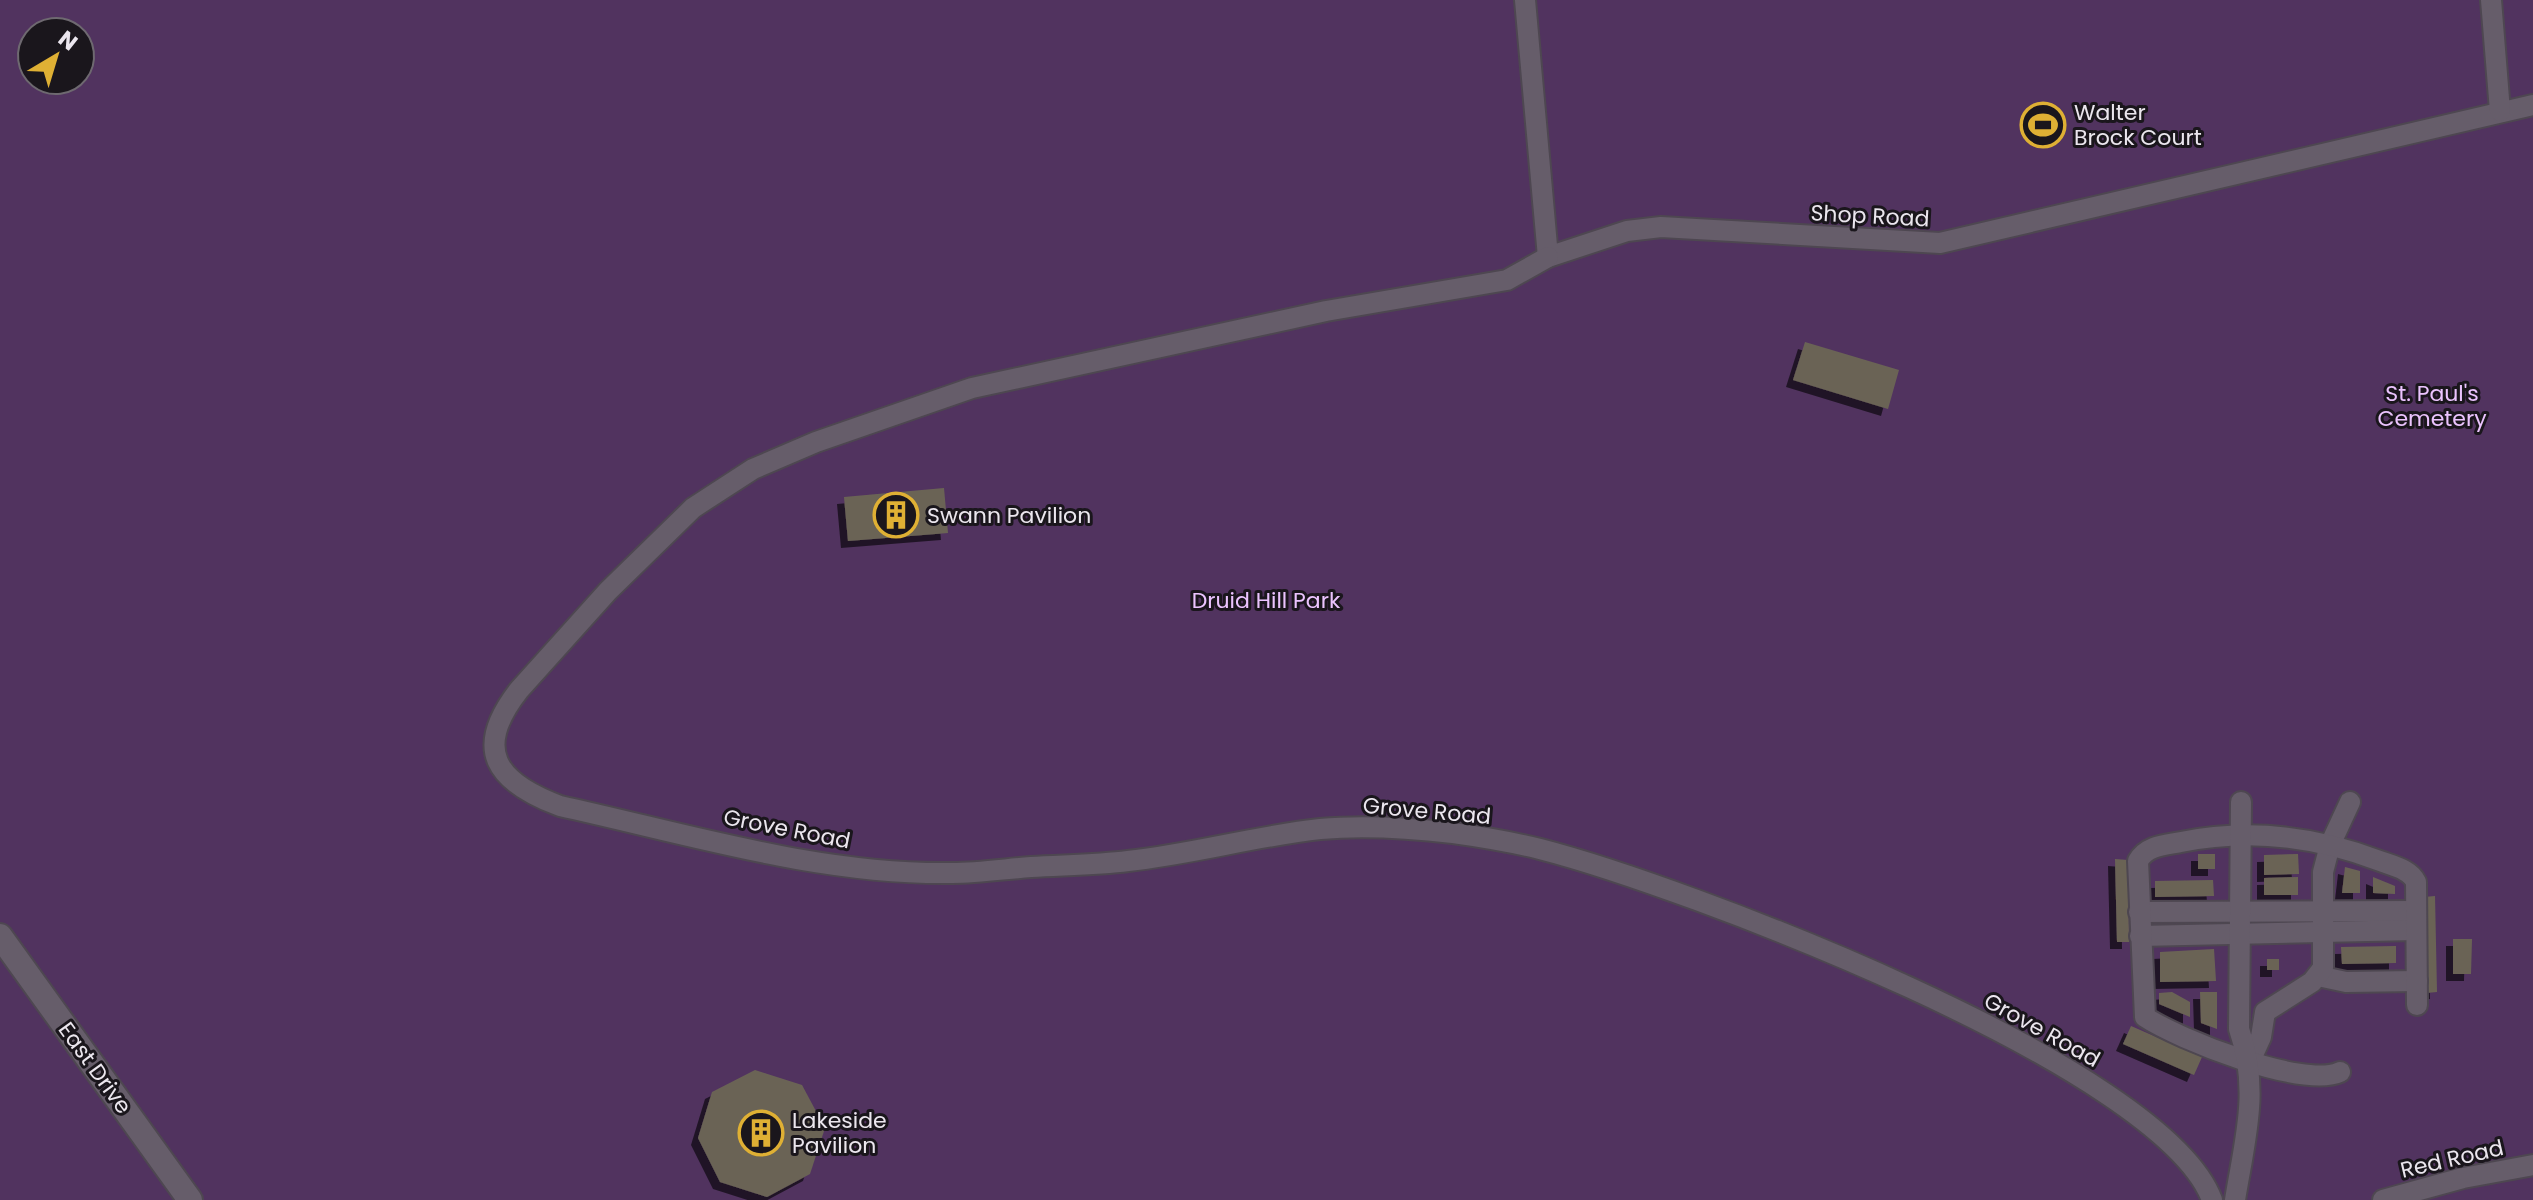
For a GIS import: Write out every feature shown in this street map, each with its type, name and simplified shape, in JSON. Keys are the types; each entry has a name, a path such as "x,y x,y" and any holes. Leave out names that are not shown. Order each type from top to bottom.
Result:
{"street":[{"name":"East Drive","path":"0,936 190,1200"}],"lane":[{"path":"1525,0 1548,257"},
{"path":"2491,0 2500,111"},
{"name":"Shop Road","path":"1548,257 1627,231 1661,227 1940,243 2533,105"},
{"name":"Grove Road","path":"1548,257 1507,280 1326,311 972,388 816,442 753,469 693,508 664,533 519,690 504,710 496,729 494,751 503,771 525,793 560,806 795,858 907,871 949,873 1127,862 1322,829 1384,828 1454,834 1539,849 1683,895 1795,936 1985,1025 2070,1070 2168,1139 2192,1166 2212,1200"},
{"path":"2235,1200 2251,1117 2250,1061 2239,1029 2241,802"},
{"path":"2250,1061 2261,1037 2265,1012 2318,976 2323,968 2322,883 2330,845 2350,802"},
{"path":"2340,1072 2322,1075 2223,1054 2145,1017 2138,861 2142,854 2160,846 2221,834 2308,838 2406,871 2416,882 2417,1005"},
{"path":"2139,912 2322,909 2416,920"},
{"path":"2140,936 2323,932 2416,920"},
{"path":"2318,976 2346,982 2417,981"},
{"name":"Red Road","path":"2383,1200 2463,1178 2533,1165"}],"green space":[{"name":"Druid Hill Park","path":"0,0 2533,0 2533,1200 0,1200"}],"building":[{"path":"1805,342 1899,370 1888,409 1793,380"},
{"name":"Swann Pavilion","path":"944,488 948,533 848,541 844,497"},
{"path":"2198,854 2215,854 2215,869 2198,869"},
{"path":"2298,854 2299,874 2264,875 2264,855"},
{"path":"2115,859 2128,860 2129,942 2117,942"},
{"path":"2345,867 2360,871 2360,893 2342,893"},
{"path":"2298,877 2298,895 2264,895 2264,878"},
{"path":"2373,877 2395,886 2395,894 2373,893"},
{"path":"2213,880 2214,896 2155,897 2155,881"},
{"path":"2435,896 2437,992 2426,993 2424,897"},
{"path":"2453,939 2472,939 2471,974 2453,974"},
{"path":"2396,946 2396,963 2342,964 2341,947"},
{"path":"2214,949 2216,981 2160,982 2160,952"},
{"path":"2267,959 2279,959 2279,970 2267,970"},
{"path":"2172,992 2190,1002 2190,1017 2159,1004 2159,993"},
{"path":"2200,992 2217,992 2217,1029 2201,1023"},
{"path":"2131,1026 2202,1057 2194,1075 2123,1044"},
{"name":"Lakeside Pavilion","path":"755,1070 802,1085 825,1128 810,1174 767,1197 720,1182 698,1138 712,1092"}],"place":[{"name":"Walter Brock Court","path":"2043,125"},
{"name":"Swann Pavilion","path":"896,515"},
{"name":"Lakeside Pavilion","path":"761,1133"}],"park label":[{"name":"St. Paul's Cemetery","path":"2432,406"}]}
